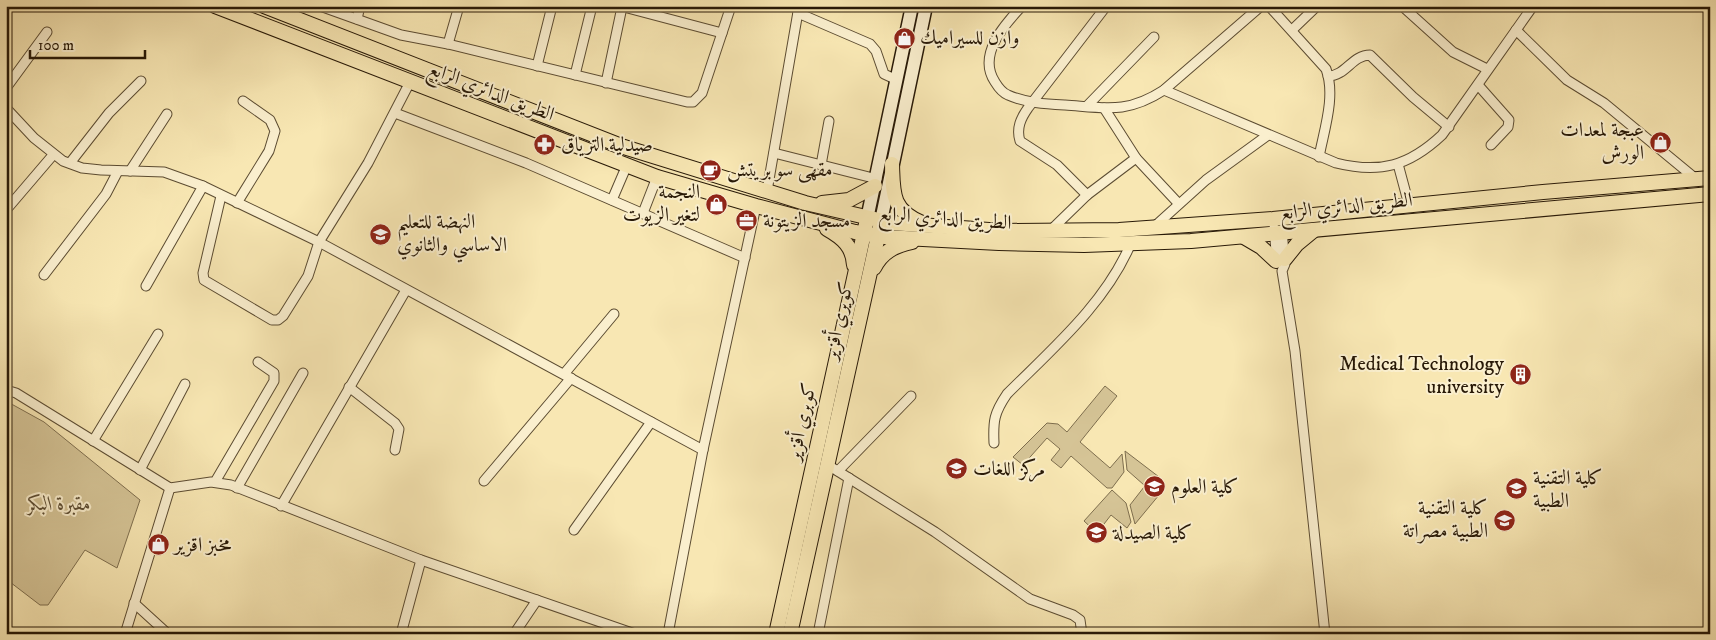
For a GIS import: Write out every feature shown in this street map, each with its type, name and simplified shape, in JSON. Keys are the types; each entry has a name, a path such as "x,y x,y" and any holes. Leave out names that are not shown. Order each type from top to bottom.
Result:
{"main road":[{"name":"الطريق الدائري الرابع","path":"216,6 657,177 808,220 878,236 925,240 1075,245 1131,243 1244,237 1710,194"},
{"name":"الطريق الدائري الرابع","path":"264,6 624,147 719,178 805,203 882,221 1003,231 1119,230 1277,219 1543,192 1704,179"},
{"path":"867,219 912,6"},
{"path":"882,221 892,164 926,6"},
{"path":"892,164 894,196 899,207 907,216 937,227"},
{"path":"805,203 828,204 849,200 876,183"},
{"name":"كوبري أقزير","path":"776,634 867,219"},
{"path":"808,220 841,237 849,246 854,255 853,283"},
{"name":"كويري أقزير","path":"790,634 833,468 882,221"},
{"path":"1244,237 1261,247 1281,264 1303,238 1314,230"},
{"path":"868,285 876,264 885,253 901,244 925,240"}],"street":[{"path":"320,6 401,35 448,44 677,100 693,102 702,93 731,6"},
{"path":"356,20 360,6"},
{"path":"448,44 459,6"},
{"path":"538,66 552,6"},
{"path":"575,75 592,6"},
{"path":"606,83 621,6 722,33"},
{"path":"1022,6 1004,27 993,45 989,58 989,70 998,88 1007,95 1033,102 1104,108 1136,105 1164,90 1261,6"},
{"path":"1269,6 1326,70 1330,96 1319,156"},
{"path":"1292,30 1317,6"},
{"path":"1402,6 1453,52 1487,69"},
{"path":"1164,90 1336,163 1361,168 1398,164 1429,147 1449,127 1487,69 1533,6"},
{"path":"1087,195 1057,165 1020,141 1018,134 1019,122 1104,9"},
{"path":"766,191 798,10 870,44 876,51 884,74 897,80"},
{"path":"1516,30 1567,80 1604,103 1704,179"},
{"path":"6,88 47,32"},
{"path":"1087,106 1154,37"},
{"path":"1328,76 1341,73 1364,55 1370,55 1406,91 1449,127"},
{"path":"70,163 109,114 141,80"},
{"path":"221,196 203,273 204,280 272,320 278,320 283,316 304,283 319,242 395,113 410,82"},
{"path":"1478,85 1509,120 1508,127 1492,145"},
{"path":"237,204 269,151 275,131 270,120 243,101"},
{"path":"6,108 53,155 82,168 164,172 203,186 319,242 703,450"},
{"path":"1104,108 1136,158 1178,203"},
{"path":"395,113 526,163 643,212 745,258"},
{"path":"130,171 167,114"},
{"path":"821,165 829,121"},
{"path":"1155,226 1178,203 1234,158 1268,135"},
{"path":"774,153 821,165 876,183"},
{"path":"6,210 53,155"},
{"path":"1052,230 1087,195 1136,158"},
{"path":"1398,164 1409,205"},
{"path":"612,200 627,165"},
{"path":"44,275 106,194 118,171"},
{"path":"643,212 657,177"},
{"path":"146,286 203,186"},
{"path":"668,634 703,450 756,206"},
{"path":"1277,219 1281,264 1295,351 1325,634"},
{"path":"994,443 994,422 998,408 1007,394 1087,310 1112,280 1131,243"},
{"path":"281,506 406,290"},
{"path":"484,481 614,314"},
{"path":"93,441 158,334"},
{"path":"215,482 274,381 274,372 258,362"},
{"path":"236,488 303,373"},
{"path":"140,470 185,384"},
{"path":"349,387 395,422 399,430 394,450"},
{"path":"6,390 16,393 170,488 215,482 236,488 421,560 636,634"},
{"path":"911,396 833,468 935,532 1030,598 1073,615 1080,620 1082,634"},
{"path":"574,530 651,422"},
{"path":"818,634 849,478"},
{"path":"125,634 170,488"},
{"path":"401,634 421,560"},
{"path":"514,634 536,600"},
{"path":"134,603 168,634"}],"green space":[{"path":"1105,386 1117,396 1080,442 1110,468 1122,454 1124,472 1112,488 1107,488 1071,456 1061,468 1051,460 1060,449 1047,438 1023,465 1013,457 1047,423 1058,424 1067,432"},
{"name":"مقبرة البكر","path":"6,401 44,422 140,500 117,568 85,550 48,605 40,605 6,579"},
{"path":"1125,451 1163,480 1160,484 1144,485 1127,470"},
{"path":"1161,486 1164,489 1135,524 1130,505 1144,487"},
{"path":"1112,490 1126,503 1131,522 1127,528 1111,515 1097,533 1084,521"}],"place":[{"name":"وازن للسيراميك","path":"904,38"},
{"name":"عبجة لمعدات الورش","path":"1660,142"},
{"name":"صيدلية الترياق","path":"545,145"},
{"name":"مقهى سو بريتش","path":"711,170"},
{"name":"النجمة لتغير الزيوت","path":"716,204"},
{"name":"مسجد الزيتونة","path":"747,221"},
{"name":"النهضة للتعليم الاساسي والثانوي","path":"381,234"},
{"name":"Medical Technology university","path":"1520,375"},
{"name":"مركز اللغات","path":"957,469"},
{"name":"كلية العلوم","path":"1155,487"},
{"name":"كلية التقنية الطبية","path":"1517,489"},
{"name":"كلية التقنية الطبية مصراتة","path":"1504,520"},
{"name":"كلية الصيدلة","path":"1097,533"},
{"name":"مخبز اقزير","path":"158,545"}]}
